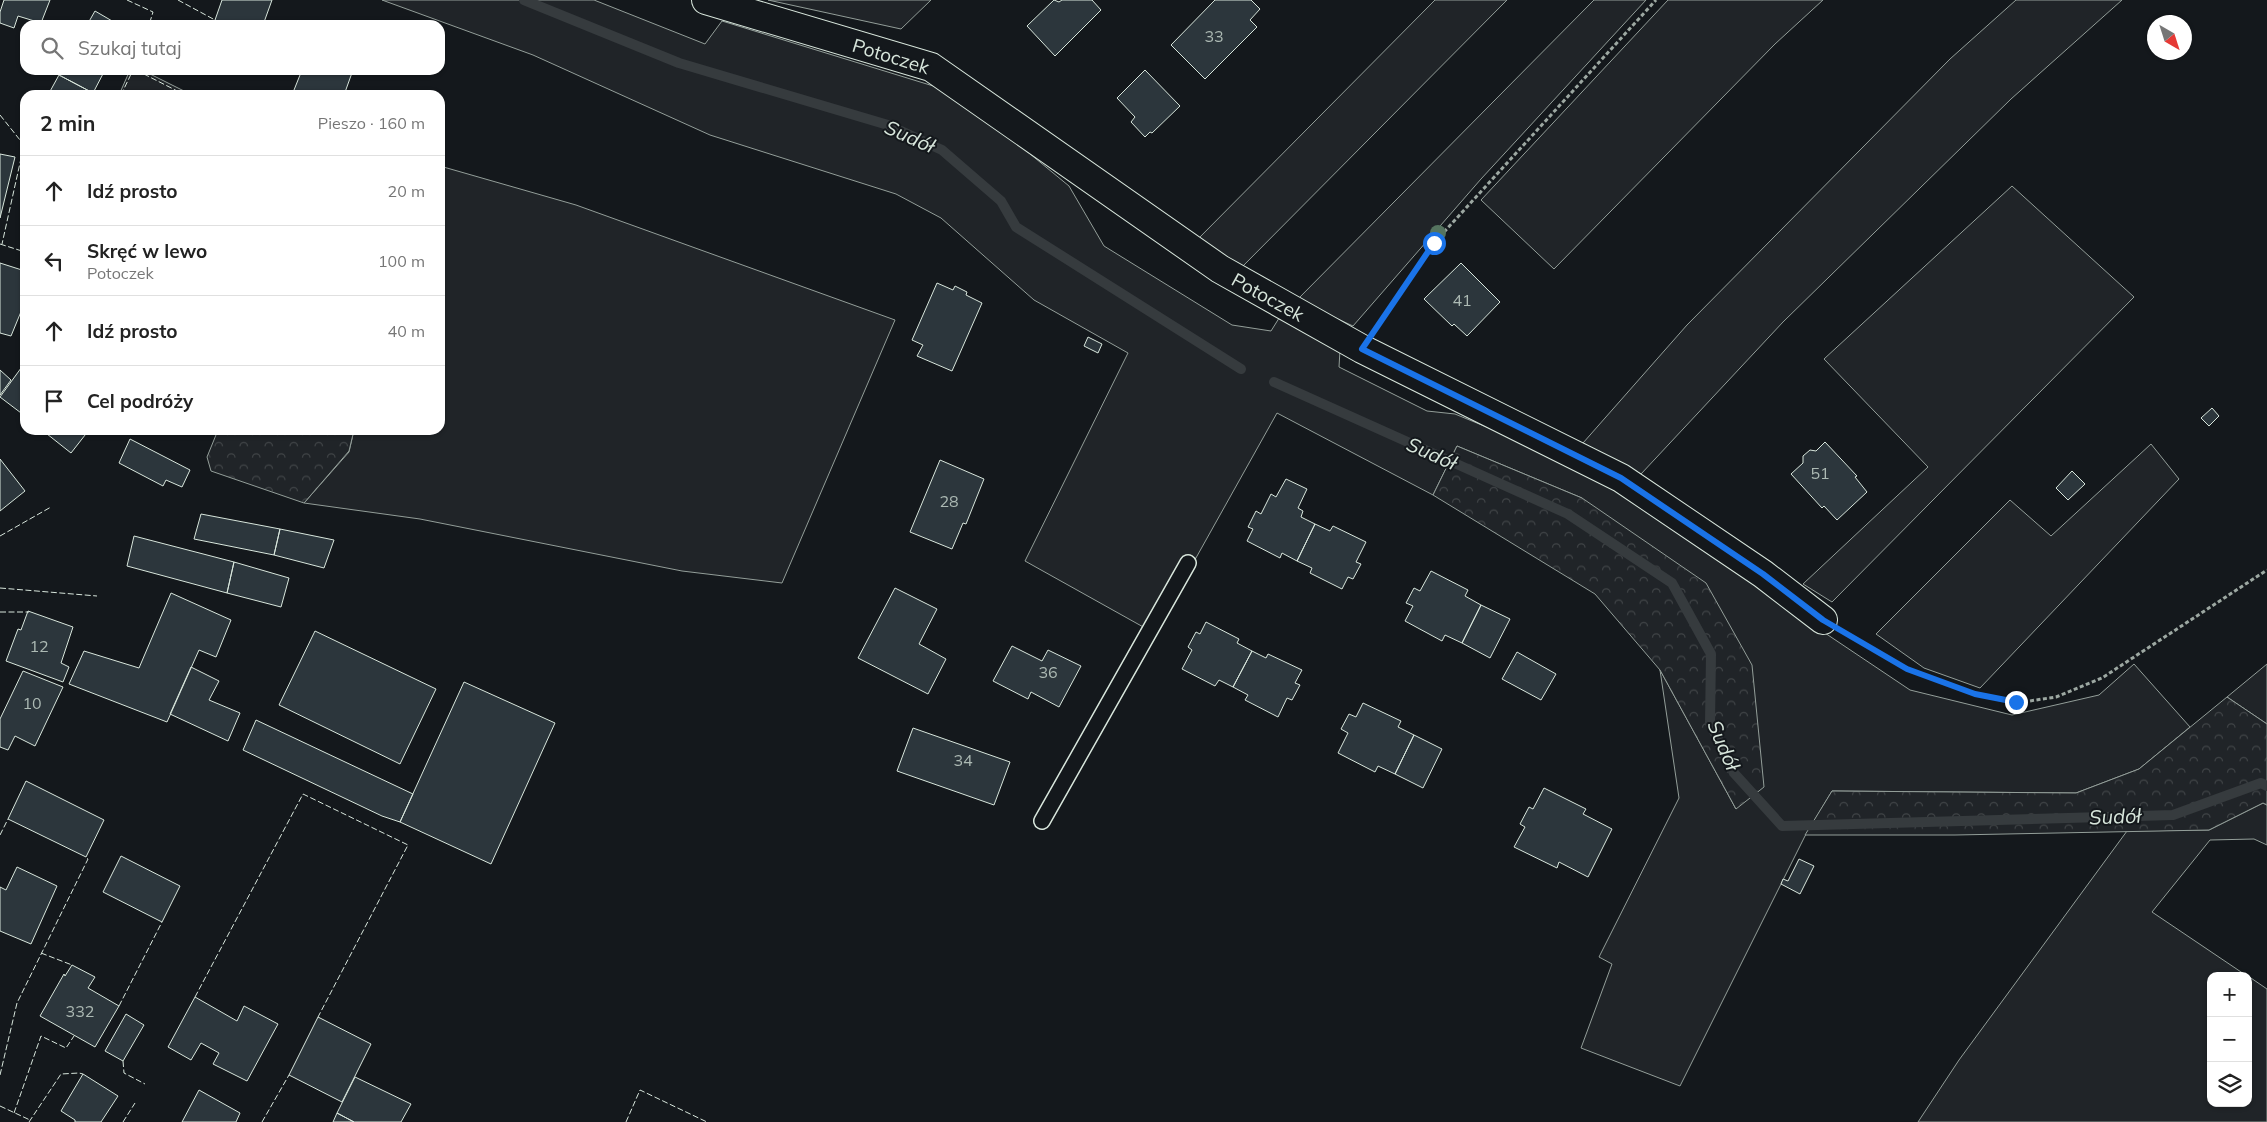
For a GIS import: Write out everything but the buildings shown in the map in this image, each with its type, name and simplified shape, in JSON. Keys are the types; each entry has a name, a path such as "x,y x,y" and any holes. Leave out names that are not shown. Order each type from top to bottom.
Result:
{"street":[{"name":"Potoczek","path":"706,0 931,67 1220,270 1362,349 1621,478 1763,574 1823,620"}],"lane":[{"path":"1042,821 1188,563"}],"path":[{"path":"1362,349 1434,243 1656,0"},
{"path":"1823,620 1907,669 1975,694 2016,702 2056,697 2102,678 2267,570"}],"green space":[{"path":"382,0 594,0 705,44 722,21 956,93 1069,186 1104,246 1232,325 1271,331 1281,315 1340,350 1339,367 1427,411 1455,414 1569,461 1697,540 1816,627 1910,690 2012,715 2099,695 2134,664 2190,727 2139,769 2076,793 1832,791 1805,836 1680,1086 1581,1048 1612,964 1599,957 1679,798 1660,670 1736,809 1582,498 1457,446 1433,495 1277,413 1154,633 1025,561 1128,353 1034,300 941,218 896,194 710,135 533,55 445,23 445,20 437,20"},
{"path":"768,0 931,0 901,29"},
{"path":"1435,0 1507,0 1241,268 1196,241"},
{"path":"1594,0 1646,0 1481,179 1353,326 1297,300"},
{"path":"1668,0 1823,0 1775,44 1554,269 1481,200"},
{"path":"2016,0 2122,0 2011,99 1783,322 1641,474 1583,443 1687,325 1950,59"},
{"path":"128,75 152,75 182,90 121,90"},
{"path":"445,167 576,205 895,320 782,583 682,571 420,519 304,503 349,452 353,435 445,435"},
{"path":"2012,186 2134,297 1832,602 1803,584 1928,467 1824,359"},
{"path":"216,435 353,435 349,451 304,503 211,471 207,457"},
{"path":"2151,444 2179,479 1980,688 1924,668 1876,634 2010,500 2051,536"},
{"path":"1457,446 1582,498 1706,583 1752,665 1764,787 1736,809 1660,670 1595,594 1433,495"},
{"path":"2267,664 2267,724 2227,697"},
{"path":"2227,697 2267,724 2267,805 2263,803 2209,830 1955,835 1805,835 1832,791 2076,793 2139,769"},
{"path":"2263,803 2267,805 2267,845 2254,839 2210,840 2152,912 2241,972 2207,972 2207,1107 2252,1107 2252,979 2267,989 2267,1122 1918,1122 1959,1060 2127,831 2209,830"}],"waterway":[{"name":"Sudół","path":"524,0 679,63 888,125 942,150 1001,201 1016,227 1241,369"},
{"name":"Sudół","path":"1274,382 1568,514 1672,583 1711,654 1710,723 1734,773 1782,826 2173,815 2261,783 2267,786"}],"fence":[{"path":"127,0 153,12 151,20"},
{"path":"178,0 215,20"},
{"path":"123,90 131,75"},
{"path":"146,75 175,90"},
{"path":"0,115 20,140"},
{"path":"2,244 20,163"},
{"path":"0,244 20,250"},
{"path":"0,536 51,507"},
{"path":"0,588 97,596"},
{"path":"0,612 29,612"},
{"path":"195,997 303,794 408,845 318,1017"},
{"path":"0,835 8,819"},
{"path":"0,1075 17,1003 88,859 86,857"},
{"path":"119,1006 162,922"},
{"path":"41,953 72,965"},
{"path":"14,1113 41,1036 66,1048 74,1036"},
{"path":"123,1061 124,1073 145,1084"},
{"path":"29,1122 61,1074 83,1074"},
{"path":"262,1122 289,1075"},
{"path":"626,1122 640,1090 707,1122"},
{"path":"123,1122 135,1103"},
{"path":"0,1106 30,1120"}],"route":[{"path":"1434,243 1362,349 1621,478 1763,574 1823,620 1907,669 1975,694 2016,702"}]}
